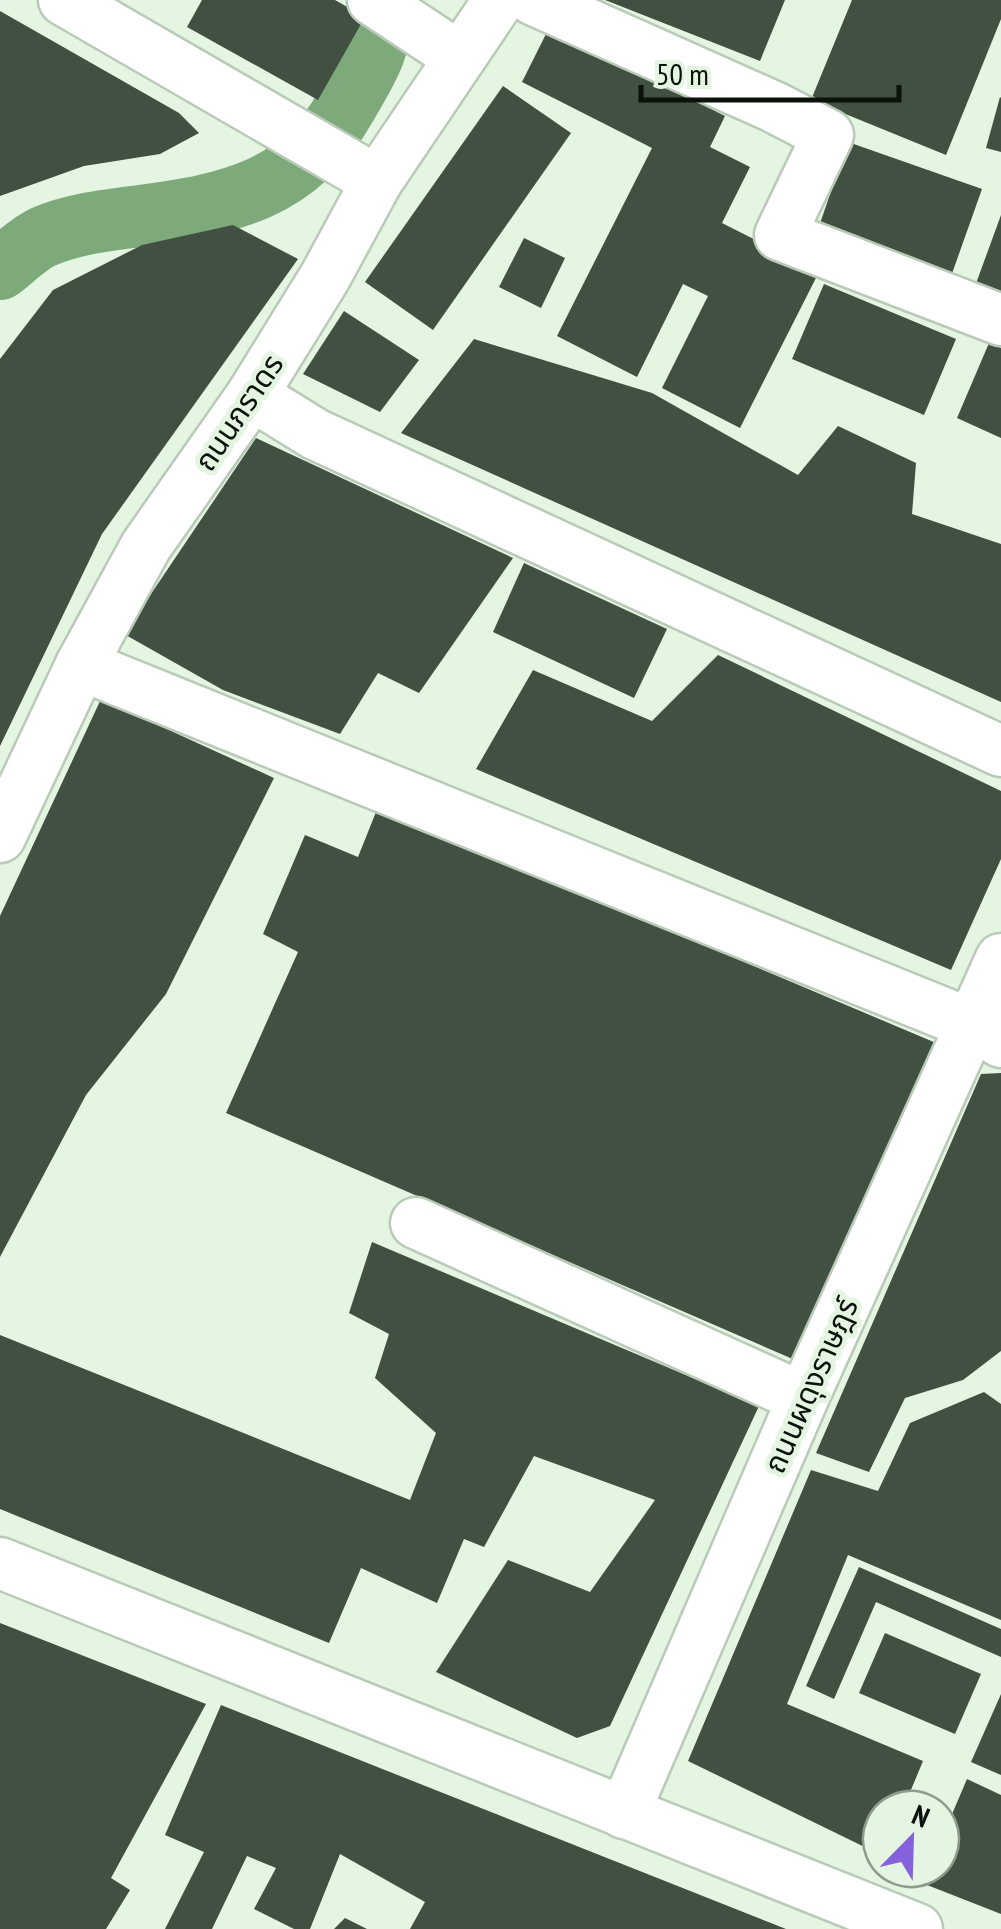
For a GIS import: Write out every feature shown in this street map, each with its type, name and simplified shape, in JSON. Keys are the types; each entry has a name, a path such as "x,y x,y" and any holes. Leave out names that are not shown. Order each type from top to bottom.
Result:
{"street":[{"path":"64,0 361,173"},
{"name":"ถนนภราดร","path":"0,837 81,665 146,546 252,396 325,276 361,173 459,57 499,0"},
{"path":"534,0 828,135 780,235 1001,320"},
{"path":"388,10 459,57"},
{"path":"252,396 316,434 1001,751"},
{"path":"81,665 987,1034"},
{"name":"ถนนผดุงราษฎร์","path":"624,1813 803,1398 987,1034 1001,959"},
{"path":"416,1224 803,1398"},
{"path":"0,1563 624,1813 836,1914 917,1929"}],"building":[{"path":"202,0 335,0 365,17 318,100 187,27"},
{"path":"605,0 785,0 760,61"},
{"path":"852,0 1001,0 1001,19 946,155 811,100"},
{"path":"0,11 179,113 199,133 160,154 84,166 0,196"},
{"path":"549,28 725,116 710,147 750,167 722,223 819,272 740,428 662,388 708,296 683,284 637,377 557,336 652,148 522,82"},
{"path":"503,86 571,133 433,330 365,282"},
{"path":"1001,98 1001,152 986,148"},
{"path":"848,142 982,189 949,282 816,235"},
{"path":"1001,215 1001,299 974,289"},
{"path":"233,225 298,259 102,534 0,746 0,359 53,290 142,245"},
{"path":"524,238 565,258 541,308 499,287"},
{"path":"824,284 956,339 924,415 792,359"},
{"path":"344,311 419,360 380,412 303,374"},
{"path":"474,339 652,393 798,475 838,426 916,463 912,514 1001,544 1001,702 401,433"},
{"path":"989,343 1001,348 1001,438 957,418"},
{"path":"256,438 513,558 419,693 378,673 340,734 223,690 124,634"},
{"path":"524,563 667,629 634,698 493,632"},
{"path":"718,655 1001,791 1001,859 951,970 476,769 533,670 652,721"},
{"path":"101,699 274,778 166,994 86,1095 0,1257 0,916"},
{"path":"378,807 936,1043 802,1363 226,1113 298,952 263,934 305,835 358,857"},
{"path":"1001,1073 1001,1351 963,1380 905,1398 869,1472 816,1453 981,1074"},
{"path":"372,1242 759,1406 610,1726 577,1738 436,1672 508,1560 590,1592 655,1500 534,1456 484,1547 464,1539 437,1603 361,1568 329,1643 0,1509 0,1335 410,1500 436,1433 375,1378 389,1334 349,1313"},
{"path":"984,1392 1001,1404 1001,1620 848,1555 787,1704 923,1761 911,1789 861,1789 861,1845 688,1761 811,1470 878,1491 910,1423"},
{"path":"859,1567 1001,1629 1001,1657 876,1602 834,1699 806,1686"},
{"path":"0,1623 206,1704 111,1878 130,1890 106,1929 0,1929"},
{"path":"885,1633 981,1674 955,1734 859,1693"},
{"path":"1001,1694 1001,1775 971,1762"},
{"path":"221,1705 786,1929 410,1929 425,1902 340,1854 310,1929 294,1929 254,1909 276,1868 247,1856 212,1929 165,1929 204,1852 165,1835"},
{"path":"967,1779 1001,1795 1001,1914 937,1889 961,1889 961,1793"},
{"path":"345,1918 367,1929 334,1929"}],"waterway":[{"path":"0,269 32,244 54,233 90,223 203,206 258,188 283,175 327,135 354,92 377,44 384,0"}]}
